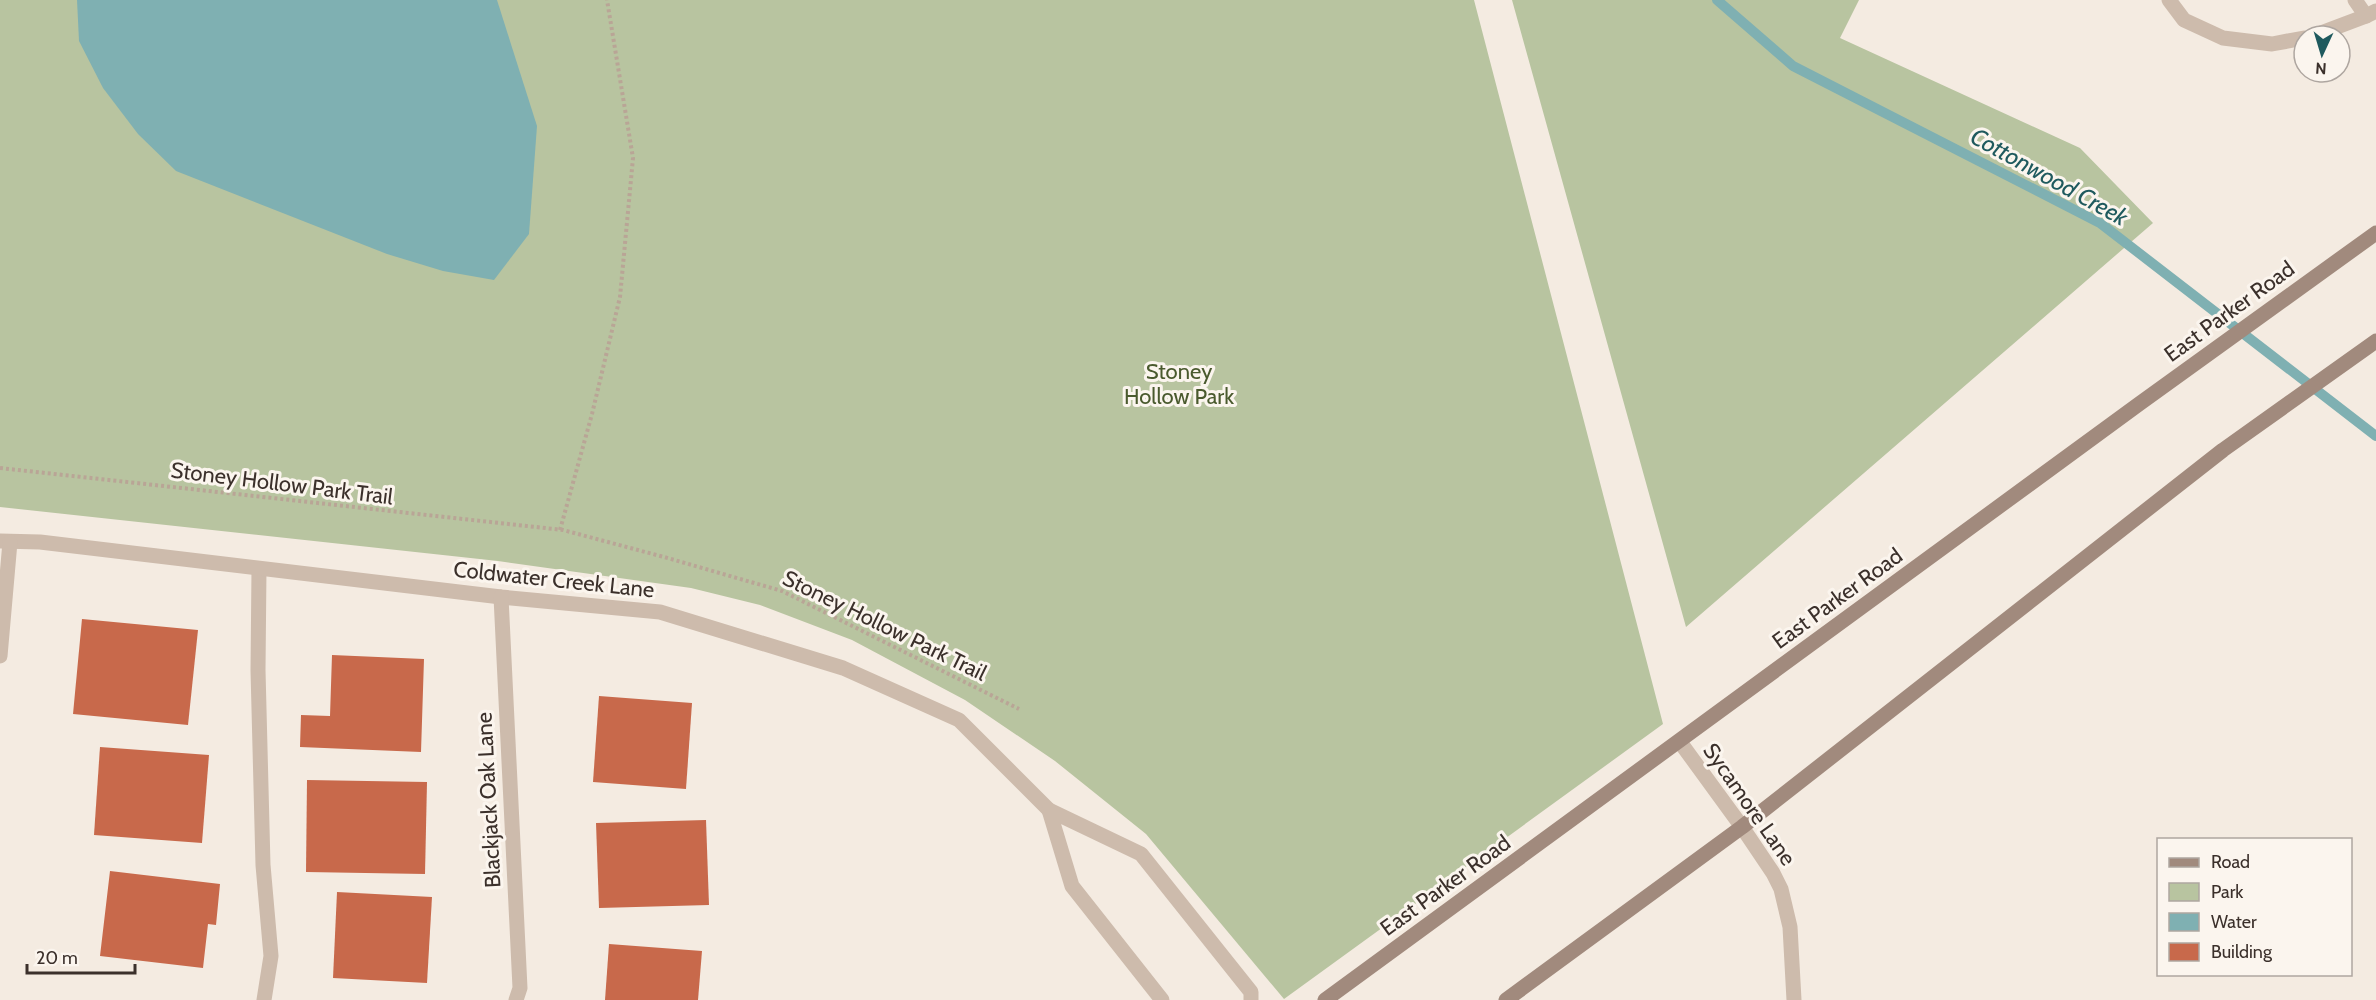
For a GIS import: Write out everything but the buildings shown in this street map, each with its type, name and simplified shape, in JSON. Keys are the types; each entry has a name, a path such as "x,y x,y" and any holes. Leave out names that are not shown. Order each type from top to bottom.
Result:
{"main road":[{"name":"East Parker Road","path":"1325,1000 2376,233"},
{"path":"1506,1000 1742,827 2223,450 2376,341"}],"street":[{"path":"2169,0 2184,20 2223,38 2272,45 2292,41"},
{"path":"2343,24 2371,13 2355,0"},
{"path":"0,656 5,542"},
{"name":"Coldwater Creek Lane","path":"5,542 40,542 501,597 660,612 843,668 959,720 1049,810 1141,854 1251,992 1251,1000"},
{"path":"259,568 258,670 263,865 271,956 264,1000"},
{"name":"Blackjack Oak Lane","path":"501,597 520,988 516,1000"},
{"name":"Sycamore Lane","path":"1680,742 1773,873 1786,907 1790,927 1794,1000"},
{"name":"Coldwater Creek Lane","path":"1049,810 1072,885 1162,1000"}],"path":[{"path":"560,530 592,414 620,297 633,158 607,0"},
{"name":"Stoney Hollow Park Trail","path":"0,468 560,530 783,591 1019,709"}],"green space":[{"name":"Stoney Hollow Park","path":"0,0 1474,0 1663,724 1284,999 1146,834 1055,761 965,700 852,640 760,605 691,588 498,561 0,507"},
{"path":"1512,0 1859,0 1840,38 2080,148 2153,223 1686,627"}],"water":[{"path":"77,0 497,0 537,126 529,234 494,280 443,271 387,254 176,171 138,134 103,88 79,41"}],"waterway":[{"name":"Cottonwood Creek","path":"1717,0 1793,66 2100,223 2376,436"}]}
